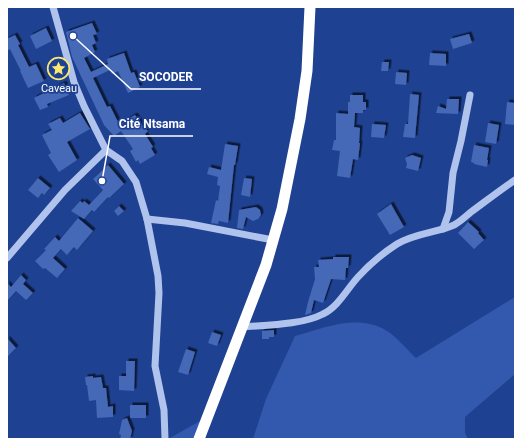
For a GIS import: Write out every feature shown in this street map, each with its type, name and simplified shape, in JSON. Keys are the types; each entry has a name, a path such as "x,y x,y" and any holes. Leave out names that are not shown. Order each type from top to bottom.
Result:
{"highway":[{"path":"199,439 266,265 274,240 292,164 308,71 310,7"}],"street":[{"path":"53,7 74,82 84,106 106,150 122,161 136,182 147,218 158,276 159,293 155,366 164,410 165,439"},
{"path":"444,229 449,212 453,173 470,95"},
{"path":"7,258 65,190 106,150"},
{"path":"242,327 287,323 311,319 323,314 332,308 372,263 393,247 406,239 424,233 444,229 456,224 515,180"},
{"path":"147,218 212,228 274,240"}],"shaded area":[{"path":"515,297 515,374 465,417 465,433 468,439 253,439 266,399 295,336 329,326 364,323 376,326 390,333 416,358"},
{"path":"207,417 200,439 170,439 170,438"}],"building":[{"path":"92,23 97,34 93,35 96,43 92,45 95,52 84,58 91,72 108,64 107,59 124,53 131,73 134,72 140,87 128,93 118,71 112,74 110,70 93,78 107,107 110,106 119,124 135,115 148,131 145,134 153,147 151,148 155,155 140,164 138,160 136,162 130,151 133,149 121,131 114,136 104,125 72,57 66,32"},
{"path":"46,28 52,41 36,49 30,36"},
{"path":"469,34 472,43 453,49 450,39"},
{"path":"15,35 20,44 18,45 29,67 36,64 44,81 28,88 10,49 7,51 7,39"},
{"path":"430,53 446,54 446,66 429,65"},
{"path":"382,62 389,62 388,71 381,71"},
{"path":"396,72 407,73 406,85 395,84"},
{"path":"64,83 69,95 47,104 48,107 40,110 34,98"},
{"path":"410,94 419,95 415,138 403,137 405,124 408,124"},
{"path":"350,95 363,95 363,102 366,102 366,110 363,110 363,113 355,113 354,127 360,128 360,143 358,160 353,159 350,178 337,176 340,151 332,150 334,140 336,140 336,113 348,114 348,102 350,102"},
{"path":"447,99 459,99 458,114 436,113 438,106 446,109"},
{"path":"507,102 515,103 515,125 505,124"},
{"path":"80,113 90,129 67,142 77,160 59,172 48,155 51,153 42,135 52,130 48,124 60,118 63,123"},
{"path":"488,123 499,125 496,144 485,142"},
{"path":"372,124 386,125 384,138 371,137"},
{"path":"225,144 238,146 234,165 228,223 219,221 218,224 211,223 216,200 218,201 220,186 217,185 218,177 207,174 209,167 221,170"},
{"path":"474,145 489,148 487,167 471,162"},
{"path":"412,155 421,158 418,171 406,168 407,164 405,158"},
{"path":"108,165 124,184 109,198 108,197 94,212 92,210 84,219 71,211 80,201 83,203 84,201 89,205 103,190 93,179"},
{"path":"38,178 50,188 44,195 42,193 38,198 28,190"},
{"path":"244,178 252,179 250,197 241,195"},
{"path":"391,204 404,227 390,235 377,214"},
{"path":"119,206 124,211 118,216 114,211"},
{"path":"256,207 260,210 261,215 258,219 253,221 246,217 243,229 237,228 239,210"},
{"path":"78,218 93,231 77,250 74,247 67,255 61,249 53,258 65,269 57,278 45,268 43,269 35,261 46,250 44,249 55,237 59,241"},
{"path":"468,222 479,232 478,233 484,240 474,249 458,233"},
{"path":"333,257 349,257 345,280 331,279 323,303 314,300 311,313 305,315 315,279 314,267 319,267 318,260 333,259"},
{"path":"21,275 26,280 23,284 33,293 26,300 16,291 7,301 7,283 11,287"},
{"path":"274,330 274,337 262,339 262,331"},
{"path":"212,332 221,335 217,346 208,343"},
{"path":"7,338 16,348 7,357"},
{"path":"186,349 195,352 188,375 178,372"},
{"path":"126,361 135,361 134,391 119,390 119,376 126,376"},
{"path":"93,376 93,378 101,377 103,388 106,388 108,407 113,406 113,417 97,418 96,400 89,401 85,377"},
{"path":"130,405 146,405 146,418 130,418"},
{"path":"127,418 132,431 130,439 120,439 121,435 119,434 122,420"}],"place":[{"name":"SOCODER","path":"73,36"},
{"name":"Caveau","path":"59,68"},
{"name":"Cité Ntsama","path":"102,181"}]}
